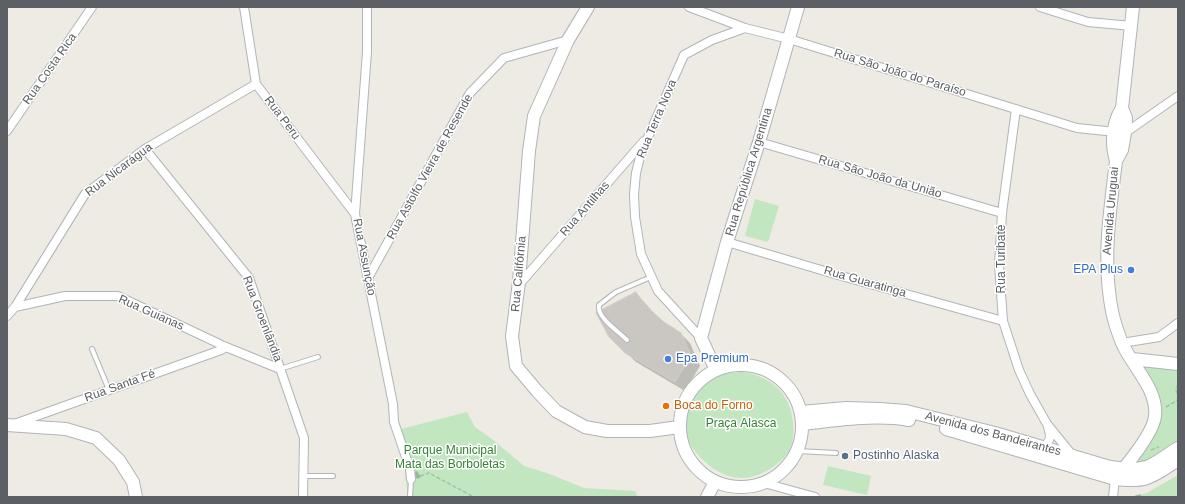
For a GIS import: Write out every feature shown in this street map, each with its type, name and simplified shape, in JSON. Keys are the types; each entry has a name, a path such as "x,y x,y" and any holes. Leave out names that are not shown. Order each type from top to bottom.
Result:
{"street":[{"name":"Rua Costa Rica","path":"7,131 92,7"},
{"name":"Rua Peru","path":"244,7 256,84 355,214"},
{"name":"Rua Assunção","path":"367,7 367,52 355,214 393,404 394,422 410,469 411,479"},
{"name":"Rua Califórnia","path":"588,7 568,40 534,116 529,151 519,282 512,336 516,366 556,412 585,427 607,431 650,431 680,427"},
{"name":"Rua São João do Paraíso","path":"689,7 745,28 789,39 1077,128 1119,133"},
{"name":"Rua República Argentina","path":"701,338 727,242 759,142 798,7"},
{"path":"1040,7 1088,22 1132,26"},
{"name":"Avenida Uruguai","path":"1115,479 1124,469 1152,428 1155,416 1155,399 1122,343 1112,312 1107,276 1107,240 1116,160 1112,149 1119,133 1116,118 1122,108 1133,7"},
{"name":"Rua Terra Nova","path":"716,370 701,338 658,291 641,254 634,202 636,173 641,153 684,55 712,40 745,28"},
{"name":"Rua Astolfo Vieira de Resende","path":"368,278 470,93 504,58 568,40"},
{"name":"Rua Nicarágua","path":"7,316 15,307 85,194 145,148 256,84"},
{"path":"1119,133 1178,96"},
{"name":"Rua Turibaté","path":"1016,109 1002,212 999,265 1004,321 1019,370 1047,424 1073,456"},
{"name":"Rua Antilhas","path":"519,282 523,280 649,134"},
{"name":"Rua São João da União","path":"759,142 1002,212"},
{"name":"Rua Groenlândia","path":"145,148 249,278 304,438 303,497"},
{"name":"Rua Guaratinga","path":"727,242 838,275 1004,321"},
{"name":"Rua Guianas","path":"15,307 65,296 118,296 226,347 280,369"},
{"path":"1122,343 1160,337 1178,323"},
{"name":"Rua Santa Fé","path":"10,424 109,390 226,347"},
{"path":"1132,359 1178,364"},
{"path":"733,366 751,366 768,371 783,382 795,396 802,418 802,438 798,451 789,465 778,476 764,483 748,487 731,487 716,482 701,473 690,460 682,444 680,415 689,393 696,384 716,370 733,366"},
{"name":"Avenida dos Bandeirantes","path":"802,418 846,408 906,411 996,433 1110,467 1124,469 1151,465 1178,448"},
{"name":"Avenida dos Bandeirantes","path":"802,418 905,419 928,424 1115,479 1131,481 1150,478 1178,460"},
{"path":"10,424 66,429 96,438 119,460 133,482 136,497"},
{"name":"Rua Turibaté","path":"1045,447 1050,436 1047,424"},
{"path":"1113,497 1115,479"},
{"path":"707,497 716,482"},
{"path":"764,483 815,497"}],"lane":[{"path":"627,340 600,315 598,308 599,305 616,292 651,277"},
{"path":"92,349 109,390"},
{"path":"280,369 318,357"},
{"path":"798,451 836,453"},
{"path":"304,476 333,476"},
{"path":"410,497 411,479"}],"path":[{"path":"1178,384 1176,390 1178,395"},
{"path":"1162,409 1178,400"},
{"path":"411,479 429,473 474,497"}],"green space":[{"path":"755,199 779,206 768,242 745,236"},
{"path":"1143,365 1178,367 1178,442 1158,455 1142,462 1137,461 1154,431 1160,415 1159,400 1156,391"},
{"name":"Praça Alasca","path":"742,372 762,377 777,388 783,395 791,412 793,437 790,448 779,463 762,473 742,478 726,475 710,466 703,460 688,439 686,421 691,404 701,388 715,377 728,373"},
{"name":"Parque Municipal Mata das Borboletas","path":"467,412 475,427 524,466 547,473 584,488 635,491 638,497 408,497 405,474 414,471 401,429"},
{"path":"828,466 871,476 867,495 823,485"},
{"path":"1178,475 1178,497 1129,497 1147,493"}],"building":[{"path":"636,292 645,305 664,322 681,333 691,356 675,382 625,353 609,337 596,313"}],"place":[{"name":"EPA Plus","path":"1131,270"},
{"name":"Epa Premium","path":"668,359"},
{"name":"Boca do Forno","path":"666,406"},
{"name":"Postinho Alaska","path":"845,456"}]}
